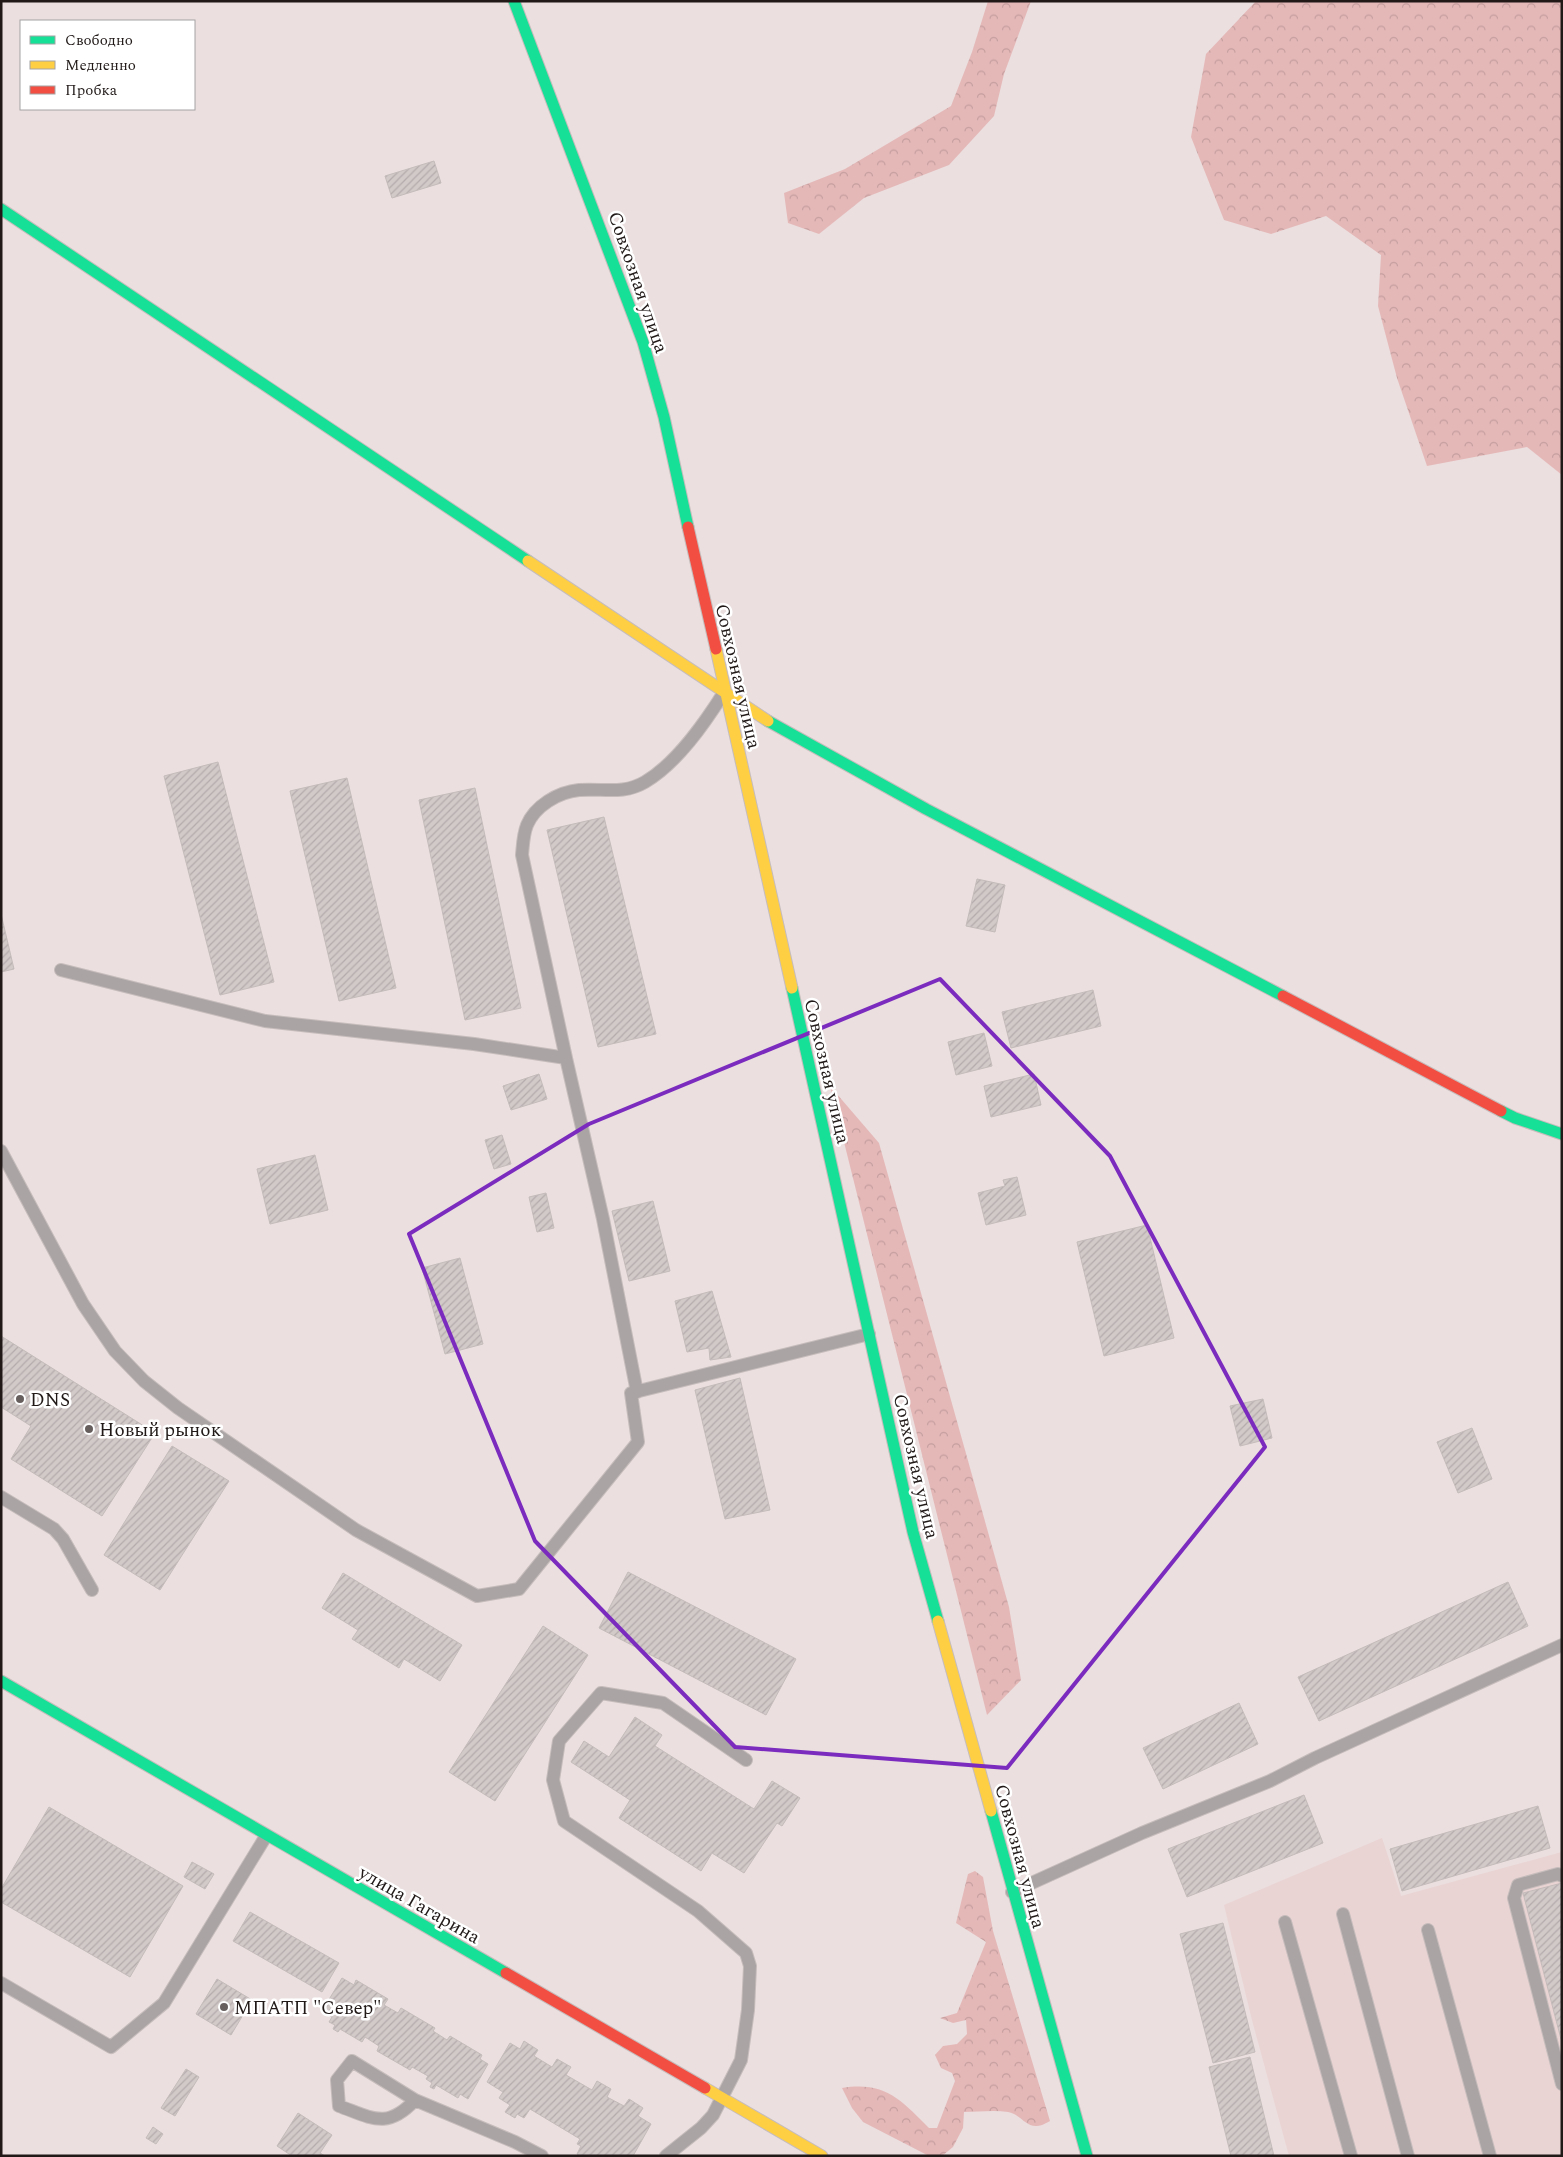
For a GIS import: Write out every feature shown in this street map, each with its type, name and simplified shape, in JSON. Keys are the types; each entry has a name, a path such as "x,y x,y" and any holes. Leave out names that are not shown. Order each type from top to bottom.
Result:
{"street":[{"name":"Совхозная улица","path":"514,1 599,218 643,342 664,418 913,1532 1087,2156"},
{"path":"1,209 759,716 917,804 1514,1118 1562,1134"},
{"name":"улица Гагарина","path":"1,1681 822,2156"}],"lane":[{"path":"637,1392 602,1219 522,855 523,839 527,824 540,807 558,796 578,790 617,791 631,789 647,781 671,761 704,724 725,692"},
{"path":"61,970 265,1021 474,1044 566,1058"},
{"path":"1,1151 83,1304 114,1351 144,1381 178,1408 356,1530 477,1596 518,1589 638,1442 631,1393 869,1334"},
{"path":"1,1497 54,1529 63,1539 92,1590"},
{"path":"1012,1892 1142,1833 1270,1781 1315,1758 1562,1645"},
{"path":"666,2156 701,2128 713,2115 741,2060 750,1966 746,1952 698,1911 564,1821 553,1780 559,1741 601,1693 664,1703 746,1760"},
{"path":"1,1983 111,2047 164,2003 266,1836"},
{"path":"1562,1876 1558,1874 1518,1885 1514,1898 1562,2084"},
{"path":"1343,1914 1408,2156"},
{"path":"1285,1922 1351,2156"},
{"path":"1428,1930 1490,2156"},
{"path":"415,2100 404,2112 379,2121 339,2106 337,2080 352,2062 415,2100 515,2142 542,2156"}],"highlighted area":[{"path":"940,979 1110,1156 1265,1447 1007,1768 735,1747 535,1541 409,1234 589,1124"}],"shaded area":[{"path":"1382,1838 1401,1896 1562,1852 1562,2156 1289,2156 1252,2020 1224,1905"}],"green space":[{"path":"988,1 1031,1 1004,74 994,116 949,165 864,198 819,234 788,223 784,193 845,169 951,106 972,52"},
{"path":"1256,1 1562,1 1562,475 1527,447 1427,466 1397,378 1378,306 1381,255 1326,216 1271,234 1224,220 1191,137 1206,54"},
{"path":"830,1086 879,1143 1009,1607 1021,1680 987,1715"},
{"path":"975,1871 983,1877 993,1931 1050,2121 1036,2126 1008,2112 964,2112 963,2128 953,2147 942,2156 929,2156 863,2122 852,2108 842,2088 870,2087 881,2090 901,2101 929,2128 937,2128 955,2081 952,2073 941,2068 935,2055 943,2046 957,2044 967,2034 966,2020 953,2023 940,2018 957,2013 986,1942 956,1923 968,1874"}],"building":[{"path":"434,161 441,183 392,198 385,176"},
{"path":"218,762 274,982 220,995 164,776"},
{"path":"347,778 396,988 339,1001 290,791"},
{"path":"475,788 521,1008 465,1020 419,800"},
{"path":"604,817 656,1034 598,1047 547,830"},
{"path":"977,879 1005,885 995,932 966,926"},
{"path":"1,914 14,969 1,972"},
{"path":"1093,990 1101,1026 1011,1048 1002,1012"},
{"path":"984,1033 992,1066 956,1075 948,1042"},
{"path":"539,1074 547,1099 511,1110 503,1086"},
{"path":"1034,1074 1041,1105 991,1117 984,1086"},
{"path":"502,1135 511,1164 494,1169 485,1140"},
{"path":"315,1155 328,1210 270,1224 257,1169"},
{"path":"1017,1177 1026,1215 986,1225 978,1193 1005,1186 1003,1180"},
{"path":"546,1193 554,1228 537,1232 529,1197"},
{"path":"653,1201 670,1271 629,1281 612,1211"},
{"path":"1147,1225 1174,1338 1104,1356 1077,1242"},
{"path":"460,1258 483,1344 445,1354 422,1268"},
{"path":"712,1291 731,1357 710,1360 709,1348 687,1352 675,1301"},
{"name":"Новый рынок","path":"1,1336 155,1433 102,1516 11,1459 31,1426 1,1407"},
{"path":"740,1378 770,1510 725,1519 695,1390"},
{"path":"1263,1399 1272,1438 1240,1446 1230,1406"},
{"path":"1472,1428 1492,1479 1458,1493 1437,1442"},
{"path":"172,1446 229,1481 160,1590 104,1555"},
{"path":"628,1572 796,1659 766,1715 599,1628"},
{"path":"343,1573 462,1645 440,1681 404,1659 399,1668 352,1639 358,1630 322,1608"},
{"path":"1508,1582 1528,1626 1319,1721 1298,1677"},
{"path":"543,1626 588,1655 495,1801 449,1772"},
{"path":"1239,1703 1258,1744 1163,1789 1143,1748"},
{"path":"635,1717 662,1735 655,1746 754,1809 772,1781 800,1798 782,1826 777,1823 744,1873 712,1853 701,1871 619,1818 630,1800 571,1762 584,1741 609,1757"},
{"path":"1304,1795 1323,1843 1187,1897 1168,1849"},
{"path":"1538,1806 1550,1848 1402,1891 1390,1849"},
{"path":"49,1807 183,1886 130,1977 1,1902 1,1889"},
{"path":"192,1862 214,1874 205,1889 184,1877"},
{"path":"1562,1883 1562,2043 1523,1893"},
{"path":"250,1912 339,1963 322,1992 233,1941"},
{"path":"1223,1923 1255,2052 1213,2063 1180,1934"},
{"path":"342,1978 354,1985 356,1980 388,1999 384,2005 398,2013 401,2008 435,2028 433,2031 447,2040 450,2036 482,2055 480,2059 488,2064 468,2099 460,2094 458,2098 436,2085 434,2089 430,2087 432,2083 426,2079 428,2076 412,2067 410,2070 377,2051 379,2046 365,2037 362,2042 340,2029 338,2032 333,2029 335,2025 329,2022 332,2017 322,2011"},
{"name":"МПАТП \"Север\"","path":"217,1979 252,2000 231,2035 196,2014"},
{"path":"524,2041 538,2050 534,2056 552,2067 557,2059 571,2067 566,2075 592,2090 597,2081 611,2089 607,2097 624,2106 629,2099 643,2108 638,2116 651,2124 633,2156 580,2156 577,2154 581,2146 577,2144 580,2139 530,2109 524,2118 517,2114 515,2118 505,2112 510,2105 499,2098 503,2092 487,2082 510,2043 520,2049"},
{"path":"1250,2057 1274,2156 1231,2156 1209,2067"},
{"path":"186,2069 199,2077 175,2116 161,2108"},
{"path":"298,2113 332,2135 320,2153 325,2156 292,2156 277,2146"},
{"path":"153,2127 163,2134 156,2144 146,2138"}],"traffic: fast":[{"path":"514,1 643,342 664,417 688,527"},
{"path":"1,209 528,561"},
{"path":"768,721 926,809 1283,996"},
{"path":"792,988 913,1532 938,1621"},
{"path":"1501,1111 1515,1118 1562,1134"},
{"path":"1,1681 506,1973"},
{"path":"991,1811 1087,2156"}],"traffic: slow":[{"path":"528,561 768,721"},
{"path":"716,649 792,988"},
{"path":"938,1621 991,1811"},
{"path":"705,2088 822,2156"}],"traffic: jam":[{"path":"688,527 716,649"},
{"path":"1283,996 1501,1111"},
{"path":"506,1973 705,2088"}],"place":[{"name":"DNS","path":"20,1399"},
{"name":"Новый рынок","path":"89,1429"},
{"name":"МПАТП \"Север\"","path":"224,2007"}]}
